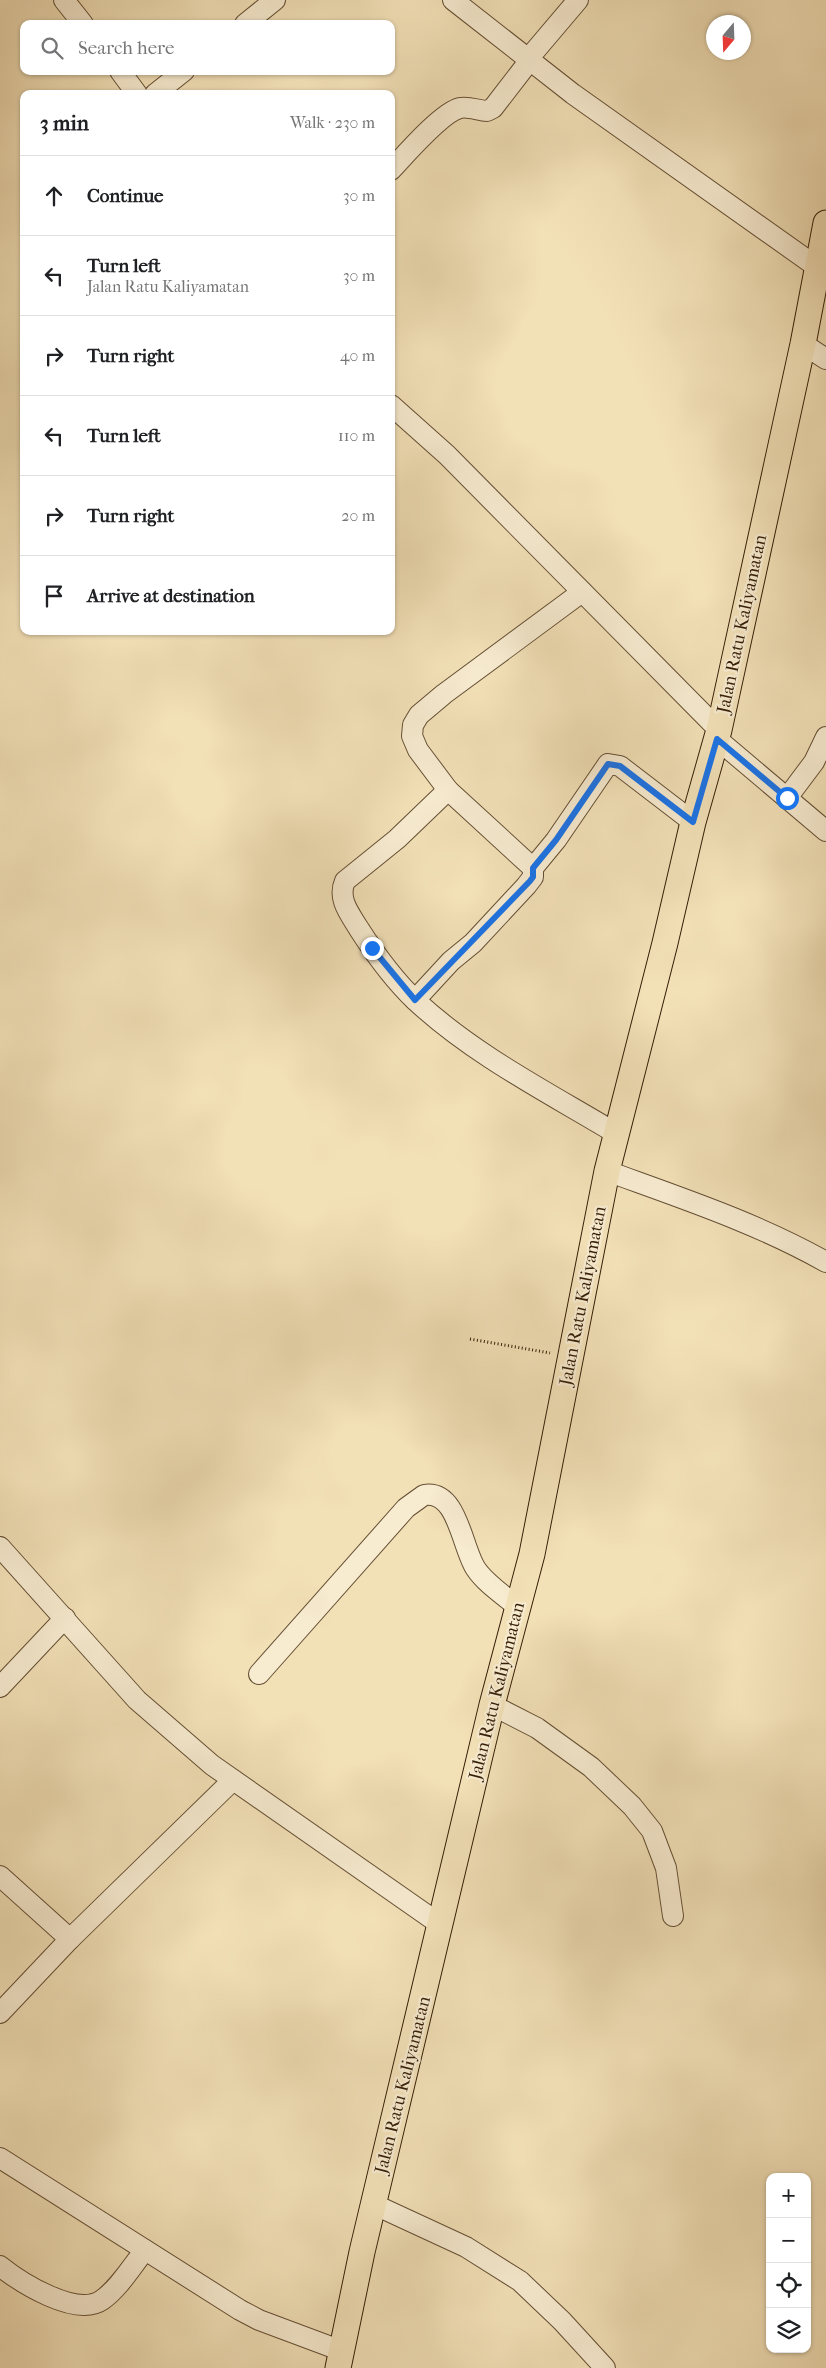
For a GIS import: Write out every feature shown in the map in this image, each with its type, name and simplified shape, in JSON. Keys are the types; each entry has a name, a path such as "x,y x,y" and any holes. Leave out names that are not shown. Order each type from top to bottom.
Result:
{"main road":[{"name":"Jalan Ratu Kaliyamatan","path":"340,2360 373,2204 492,1705 519,1608 545,1492 607,1171 666,943 693,822 718,734 803,344 826,223"}],"street":[{"path":"64,0 80,20"},
{"path":"249,20 275,0"},
{"path":"453,0 529,60 673,167 817,267"},
{"path":"395,166 450,112 461,108 487,111 493,108 578,0"},
{"path":"123,75 134,90"},
{"path":"160,90 179,75"},
{"path":"803,344 826,359"},
{"path":"395,408 447,456 582,592 718,734 787,798 826,831"},
{"path":"533,868 448,790 418,750 412,736 414,724 419,715 444,694 582,592"},
{"path":"787,798 814,762 826,737"},
{"path":"415,1000 526,886 533,877 533,868 556,840 608,764 620,766 693,822"},
{"path":"448,790 397,839 346,881 341,889 343,901 372,948 415,1000 473,1045 617,1134"},
{"path":"607,1171 706,1208 781,1239 826,1262"},
{"path":"259,1674 406,1508 424,1495 436,1496 448,1506 459,1526 467,1552 476,1570 519,1608"},
{"path":"0,1547 137,1700 212,1765 441,1925"},
{"path":"0,1687 64,1618"},
{"path":"492,1705 537,1728 591,1767 632,1806 652,1831 666,1868 673,1916"},
{"path":"0,2013 70,1940 233,1780"},
{"path":"0,1876 70,1940"},
{"path":"0,2158 252,2317 340,2360"},
{"path":"373,2204 466,2247 520,2281 562,2321 604,2368"},
{"path":"0,2266 39,2291 73,2304 85,2306 101,2301 145,2250"}],"path":[{"path":"470,1339 571,1356"}],"route":[{"path":"372,948 415,1000 530,881 533,877 533,868 556,840 608,764 620,766 693,822 717,739 787,798"}]}
